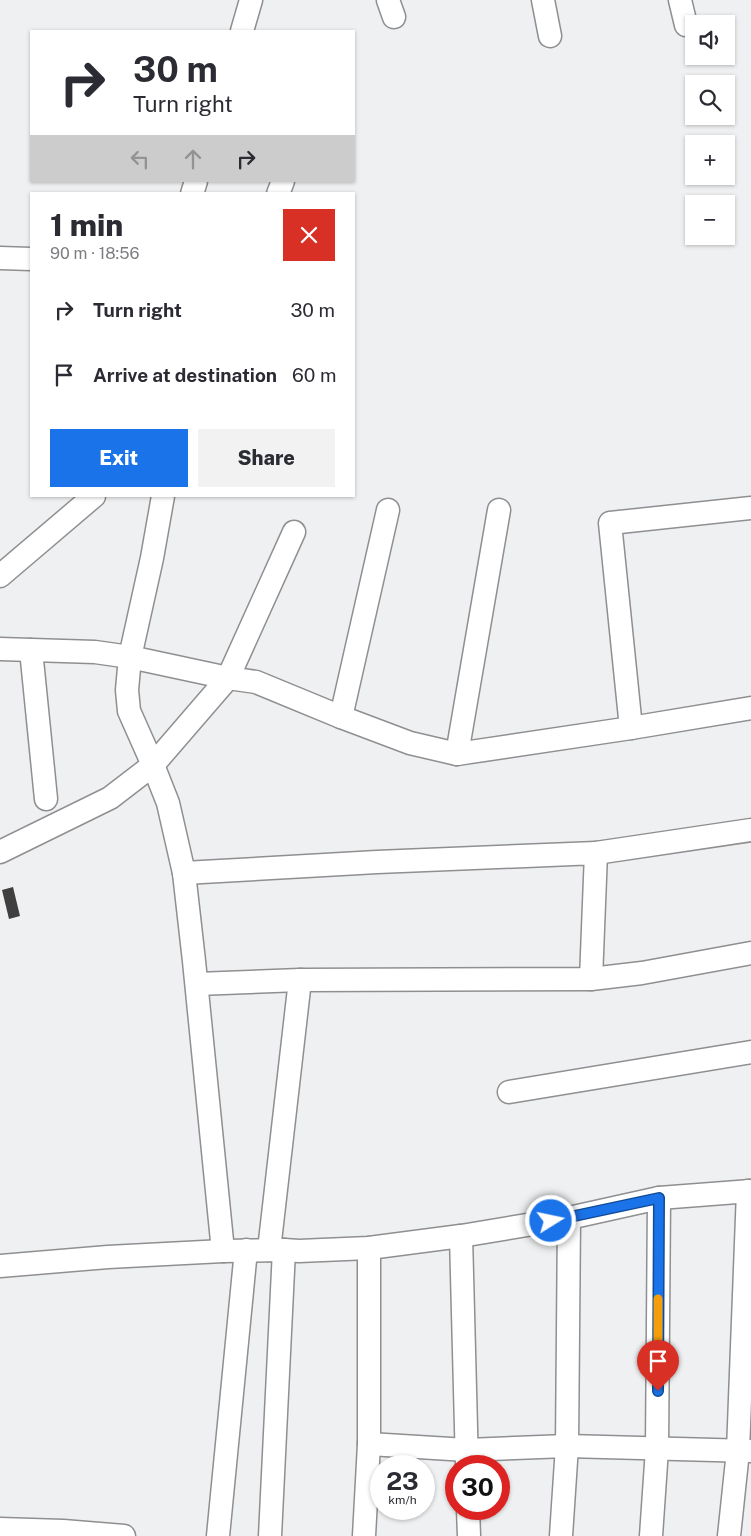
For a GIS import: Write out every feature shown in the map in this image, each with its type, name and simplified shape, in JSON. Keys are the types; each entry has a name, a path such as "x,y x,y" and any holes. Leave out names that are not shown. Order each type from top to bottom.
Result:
{"street":[{"path":"242,30 251,0"},
{"path":"543,0 550,36"},
{"path":"680,0 685,21"},
{"path":"0,258 30,258"},
{"path":"0,576 93,497"},
{"path":"163,497 152,558 130,657 127,690 129,711 168,803 184,873 197,984 223,1251"},
{"path":"632,728 610,523 751,508"},
{"path":"342,718 388,510"},
{"path":"458,754 499,510"},
{"path":"0,852 110,798 153,765 228,678 294,532"},
{"path":"0,649 95,652 256,682 342,718 410,743 458,754 751,708"},
{"path":"31,650 46,799"},
{"path":"184,873 377,862 596,853 751,830"},
{"path":"591,979 596,853"},
{"path":"197,984 300,980 591,979 642,973 751,952"},
{"path":"270,1536 276,1250 300,980"},
{"path":"509,1092 751,1052"},
{"path":"0,1266 108,1257 223,1251 299,1251 369,1248 462,1236 569,1218 659,1198 749,1191 744,1451 729,1536"},
{"path":"651,1536 657,1449 659,1198"},
{"path":"561,1536 567,1446 569,1218"},
{"path":"462,1236 467,1455"},
{"path":"364,1536 369,1444 369,1248"},
{"path":"218,1536 246,1250"},
{"path":"369,1444 446,1455"},
{"path":"492,1455 567,1446 744,1451"},
{"path":"468,1520 469,1536"},
{"path":"0,1529 124,1536"}],"building":[{"path":"13,887 20,916 9,919 2,890"}],"slow traffic":[{"path":"658,1299 658,1360"}],"route":[{"path":"551,1221 659,1198 658,1391"}]}
